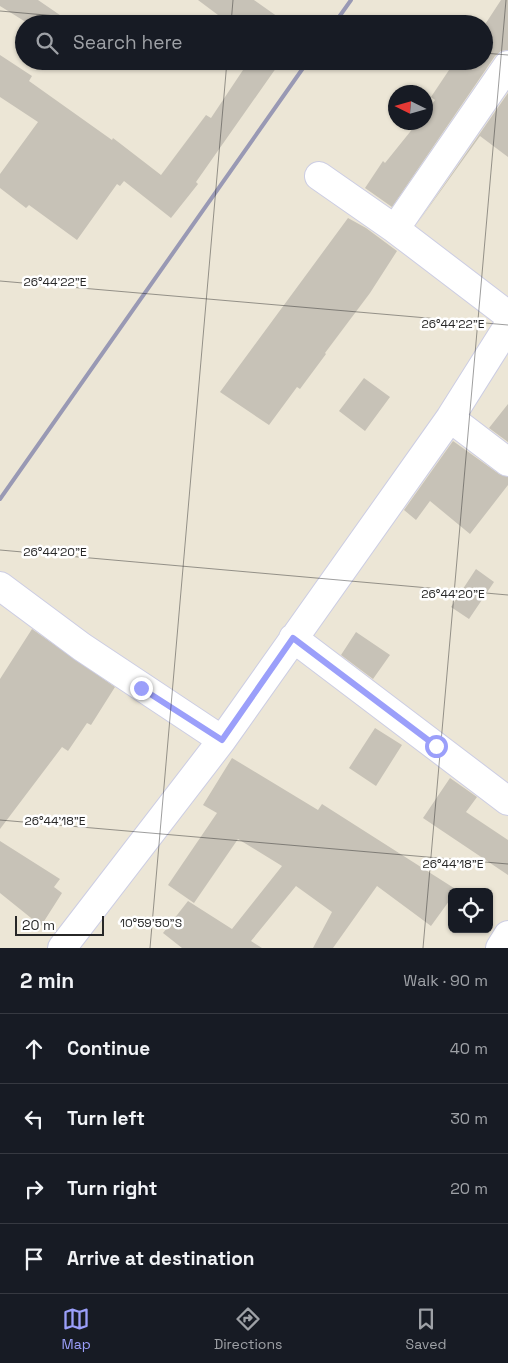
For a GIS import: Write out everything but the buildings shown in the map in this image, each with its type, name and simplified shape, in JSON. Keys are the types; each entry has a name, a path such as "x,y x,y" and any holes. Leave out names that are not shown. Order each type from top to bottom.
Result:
{"street":[{"path":"395,229 508,65"},
{"path":"319,176 395,229 508,316"},
{"path":"62,948 222,740 450,418 508,326"},
{"path":"450,418 508,462"},
{"path":"0,586 82,647 222,740"},
{"path":"293,638 505,793"},
{"path":"500,948 508,935"}],"railway":[{"path":"340,15 351,0"},
{"path":"0,499 302,70"}],"route":[{"path":"141,688 222,740 293,638 436,746"}]}
